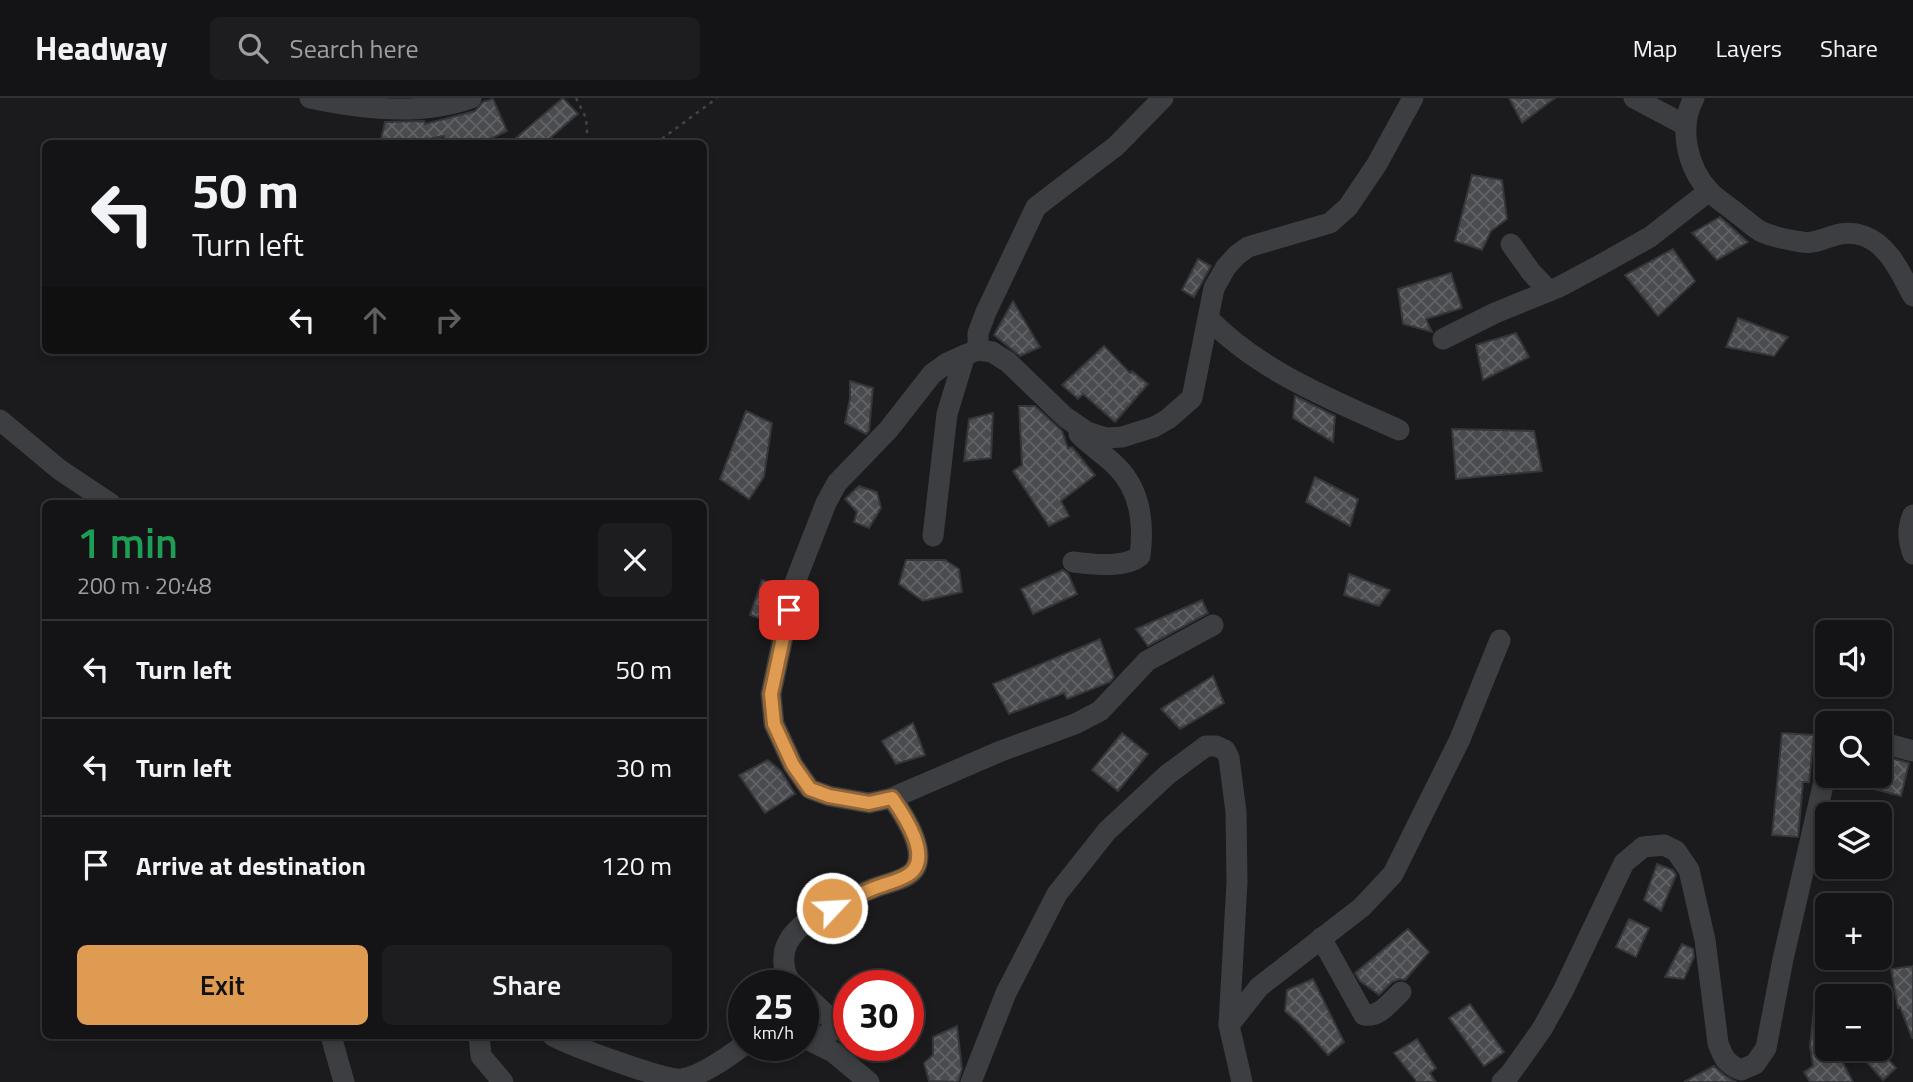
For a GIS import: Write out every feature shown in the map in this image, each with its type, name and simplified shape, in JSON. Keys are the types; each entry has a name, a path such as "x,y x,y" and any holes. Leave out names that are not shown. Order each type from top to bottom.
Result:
{"street":[{"path":"310,98 388,109 452,105 471,98"},
{"path":"933,536 947,414 986,312 1036,207 1116,146 1163,98"},
{"path":"1065,417 1087,432 1106,438 1122,437 1154,427 1168,419 1192,398 1214,288 1226,267 1248,247 1330,223 1348,207 1377,164 1413,98"},
{"path":"1634,98 1685,125"},
{"path":"1693,98 1685,125 1687,149 1709,191 1760,231 1770,234 1805,243 1840,232 1864,236 1886,250 1913,296"},
{"path":"1443,339 1495,313 1549,291 1650,237 1709,191"},
{"path":"1511,244 1549,291"},
{"path":"1208,318 1243,350 1284,375 1399,430"},
{"path":"1073,562 1124,563 1140,556 1139,508 1129,481 1118,467 1086,442 1065,417 1008,362 992,352 972,352 947,363 932,374 889,429 837,483 794,585 771,694 774,724 793,765 810,789 829,796 869,803 892,798 1001,751 1074,724 1100,710 1147,661 1213,625"},
{"path":"0,420 60,470 105,500"},
{"path":"1913,515 1909,527 1909,542 1913,554"},
{"path":"1229,1025 1259,987 1362,907 1392,874 1460,739 1500,640"},
{"path":"1892,745 1913,751"},
{"path":"971,1082 1006,993 1057,894 1107,831 1167,775 1206,746 1225,750 1229,758 1236,813 1237,882 1229,1025 1242,1082"},
{"path":"1502,1082 1542,1029 1624,863 1643,847 1664,845 1676,851 1689,870 1699,910 1718,1043 1723,1057 1729,1066 1741,1070 1755,1064 1766,1048 1783,959 1822,788"},
{"path":"785,970 785,946 811,917 873,888 906,877 917,865 918,854 912,829 892,798"},
{"path":"1321,938 1364,1015 1377,1013 1401,992"},
{"path":"819,1008 834,1022 832,1031 819,1036"},
{"path":"332,1039 344,1082"},
{"path":"480,1039 481,1056 503,1082"},
{"path":"559,1039 657,1074 682,1079 728,1057"},
{"path":"819,1045 833,1052 869,1082"}],"path":[{"path":"576,98 586,118 588,140"},
{"path":"660,140 717,98"}],"building":[{"path":"563,98 578,114 548,140 514,140"},
{"path":"1509,98 1555,98 1522,123"},
{"path":"493,99 507,131 488,140 446,140 444,136 424,140 381,140 385,122 424,121 425,124 475,111 483,102"},
{"path":"1472,175 1502,180 1507,219 1491,231 1482,250 1455,241"},
{"path":"1720,217 1748,242 1717,260 1692,233"},
{"path":"1673,249 1695,281 1658,316 1625,275"},
{"path":"1198,259 1211,266 1194,297 1182,290"},
{"path":"1451,273 1462,308 1426,319 1432,332 1403,324 1398,289"},
{"path":"1013,301 1040,347 1020,356 994,335"},
{"path":"1738,318 1788,337 1774,356 1726,347"},
{"path":"1516,333 1529,357 1483,380 1476,345"},
{"path":"1104,346 1130,373 1132,371 1148,384 1115,422 1083,394 1078,399 1062,385"},
{"path":"850,381 873,388 869,431 866,434 845,423"},
{"path":"1295,396 1335,416 1333,442 1293,418"},
{"path":"1019,406 1035,406 1062,431 1068,448 1072,447 1095,475 1061,501 1069,516 1049,526 1013,471 1022,465"},
{"path":"746,411 772,423 764,477 749,499 720,479"},
{"path":"993,413 991,458 964,461 969,419"},
{"path":"1452,429 1534,431 1542,471 1456,479"},
{"path":"1315,477 1358,499 1350,526 1306,502"},
{"path":"859,486 877,492 881,508 869,528 854,522 857,512 845,499"},
{"path":"906,560 945,560 959,569 962,592 923,601 899,584"},
{"path":"1063,570 1068,574 1077,594 1033,614 1021,589"},
{"path":"1349,574 1390,590 1379,606 1344,595"},
{"path":"762,580 780,586 772,623 750,615"},
{"path":"1202,600 1208,613 1148,646 1136,629"},
{"path":"1100,639 1114,677 1110,682 1067,699 1064,693 1009,714 993,684"},
{"path":"1213,676 1224,703 1180,729 1161,709"},
{"path":"913,723 925,755 896,764 882,741"},
{"path":"1122,733 1148,754 1118,791 1092,770"},
{"path":"1782,733 1814,735 1809,782 1803,782 1798,837 1772,835"},
{"path":"1892,758 1909,763 1901,796 1870,788 1892,788"},
{"path":"768,760 781,771 795,794 765,813 739,775"},
{"path":"1657,864 1673,870 1676,875 1661,911 1644,900"},
{"path":"1629,919 1649,928 1636,957 1616,947"},
{"path":"1408,929 1429,952 1405,980 1392,982 1379,995 1360,981 1355,973"},
{"path":"1682,944 1693,949 1694,957 1684,979 1665,977"},
{"path":"1913,966 1913,1038 1900,1007 1898,1008 1892,969"},
{"path":"1313,979 1344,1042 1328,1055 1285,1011 1287,990"},
{"path":"1470,1004 1504,1052 1484,1066 1449,1018"},
{"path":"1814,1008 1815,1061 1842,1061 1853,1082 1810,1082 1804,1072 1813,1066 1810,1046"},
{"path":"957,1026 962,1069 958,1082 929,1081 924,1063 933,1055 933,1037"},
{"path":"1417,1039 1436,1068 1430,1073 1436,1082 1417,1082 1394,1053"},
{"path":"1866,1061 1890,1061 1896,1068 1883,1080"},
{"path":"1714,1066 1736,1082 1684,1082"}],"route":[{"path":"789,610 771,694 774,724 793,765 810,789 829,796 869,803 892,798 912,829 918,854 917,865 906,877 873,888 832,908"}]}
